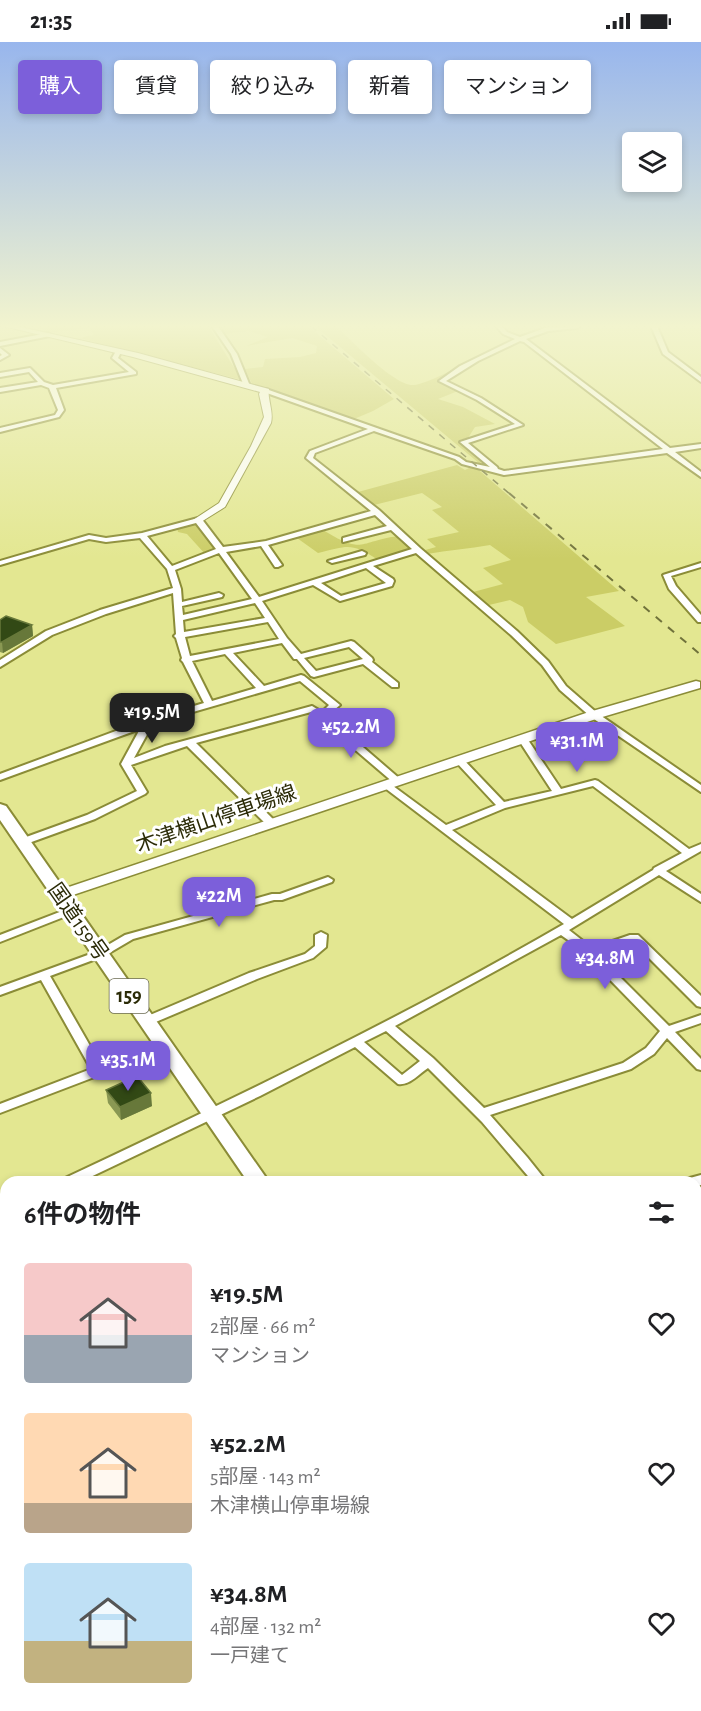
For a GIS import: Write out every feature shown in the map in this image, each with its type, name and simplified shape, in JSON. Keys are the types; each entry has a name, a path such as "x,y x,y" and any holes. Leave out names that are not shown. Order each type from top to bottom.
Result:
{"highway":[{"name":"国道159号","path":"0,809 255,1176"}],"main road":[{"name":"木津横山停車場線","path":"59,895 594,715 698,685"}],"street":[{"path":"0,430 57,416 61,410 59,404"},
{"path":"0,563 89,537 106,540 142,535 198,520 221,506 231,492 264,430 268,418 265,404"},
{"path":"303,404 457,458 464,463 499,472 510,473 701,446"},
{"path":"487,404 520,425 463,441 499,472"},
{"path":"607,404 671,450 701,475"},
{"path":"374,429 312,452 309,458 376,512 514,633 545,663 563,688 594,715 701,789"},
{"path":"171,570 221,550 263,543 376,512"},
{"path":"198,520 284,640 314,674"},
{"path":"346,540 392,527"},
{"path":"142,535 171,570 177,589 178,636 185,660 209,704"},
{"path":"263,543 278,565"},
{"path":"179,618 257,600 417,550"},
{"path":"348,572 328,559 362,553"},
{"path":"701,565 667,575 672,587 701,620"},
{"path":"314,582 340,599 389,584 390,581 368,566"},
{"path":"0,664 49,633 103,612 177,589"},
{"path":"178,604 219,595"},
{"path":"178,636 271,619"},
{"path":"185,660 284,640"},
{"path":"0,777 143,724 369,660 351,644 297,657"},
{"path":"227,651 262,689"},
{"path":"365,661 395,685"},
{"path":"301,678 335,705 322,716"},
{"path":"126,764 189,742 312,709 391,783 566,927 701,1066"},
{"path":"126,764 145,729 143,724"},
{"path":"523,739 558,792"},
{"path":"189,742 271,822"},
{"path":"459,760 502,807"},
{"path":"22,842 91,816 142,792 126,764"},
{"path":"445,829 502,807 595,783 689,854"},
{"path":"81,1176 212,1115 356,1042 566,927 657,870 701,848"},
{"path":"657,870 701,899"},
{"path":"0,991 100,954 129,937 276,896 278,898 328,880"},
{"path":"0,939 70,911"},
{"path":"147,1021 253,976 309,956 320,947 321,935"},
{"path":"589,953 634,937 701,1003"},
{"path":"44,975 99,1071"},
{"path":"482,1113 627,1066 650,1051 666,1030 701,1019"},
{"path":"386,1025 429,1060 482,1113 514,1147 536,1176"},
{"path":"356,1042 402,1081 429,1060"},
{"path":"0,1109 164,1046"}],"shaded area":[{"path":"308,404 385,404 354,419"},
{"path":"408,404 453,404 495,424 475,427 468,438 460,440 494,469 480,464"},
{"path":"457,465 465,470 469,468 467,465 473,465 619,591 586,597 625,626 556,644 528,622 523,607 510,600 489,605 473,592 503,584 483,568 511,560 490,545 427,554 422,551 436,547 427,539 459,532 432,510 442,507 422,493 374,505 358,492"},
{"path":"196,522 219,549 206,555 187,534 178,532 177,528"},
{"path":"323,530 336,538 360,545 398,536 413,549 378,560 361,550 349,547 318,553 297,538"}],"building":[{"path":"6,616 32,625 0,642 0,620"},
{"path":"137,1076 151,1093 120,1107 106,1090"}],"railway":[{"path":"403,404 511,495"},
{"path":"509,493 701,655"}]}
